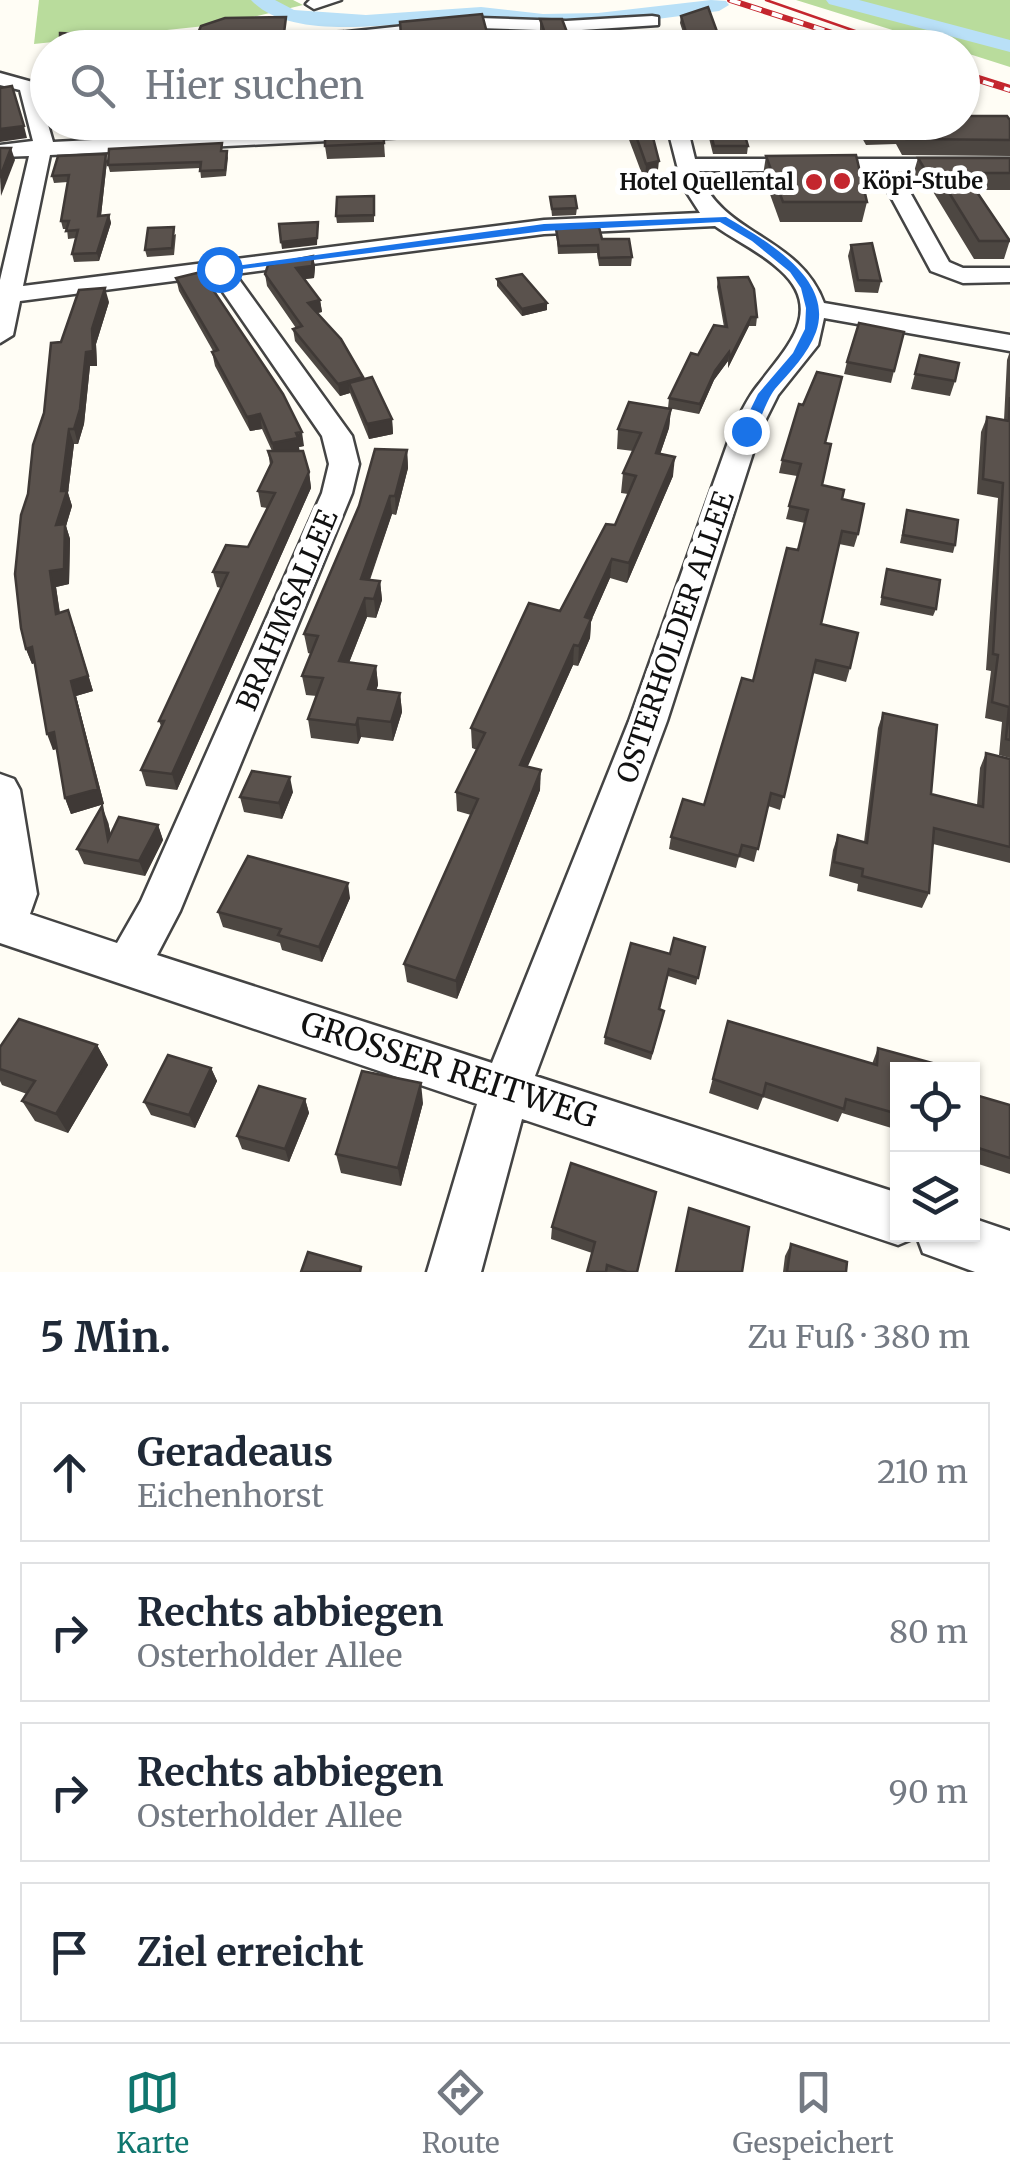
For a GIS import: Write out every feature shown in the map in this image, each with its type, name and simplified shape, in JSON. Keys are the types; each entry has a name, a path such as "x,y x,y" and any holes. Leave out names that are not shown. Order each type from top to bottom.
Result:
{"street":[{"path":"314,4 333,0"},
{"path":"413,30 479,23 566,26 645,17"},
{"path":"0,80 25,85"},
{"path":"0,88 25,85"},
{"path":"25,85 30,96"},
{"path":"0,335 40,140"},
{"path":"0,151 207,140"},
{"path":"681,140 695,191 704,206 756,239 794,270 806,288 812,308 1010,343"},
{"path":"688,165 1010,164"},
{"path":"884,165 938,266 947,273 964,276 1010,275"},
{"path":"10,295 544,228 722,219"},
{"name":"BRAHMSALLEE","path":"128,966 158,911 337,493 344,464 337,436 219,269"},
{"name":"OSTERHOLDER ALLEE","path":"454,1272 506,1090 648,721 746,431 765,394 798,354 812,329 812,308"},
{"path":"0,790 16,894 2,924"},
{"name":"GROSSER REITWEG","path":"2,924 890,1216"},
{"path":"965,1242 1010,1258"}],"green space":[{"path":"39,0 293,0 303,5 224,24 167,30 36,30"},
{"path":"796,0 1010,0 1010,67 980,57 980,30 892,30"}],"building":[{"path":"708,7 716,30 685,30 681,16"},
{"path":"482,14 486,30 401,30 400,22"},
{"path":"286,17 284,30 199,30 225,18"},
{"path":"540,19 562,19 566,30 544,30"},
{"path":"12,86 24,126 0,129 0,88"},
{"path":"980,116 1007,116 1010,140 980,140"},
{"path":"325,140 384,140 384,143 325,146"},
{"path":"637,140 654,140 659,161 646,164"},
{"path":"712,140 746,140 748,146 714,146"},
{"path":"222,143 221,151 227,151 225,170 200,171 201,162 108,165 109,149"},
{"path":"0,148 11,148 0,177"},
{"path":"106,154 98,216 109,215 97,253 72,254 78,230 66,231 69,221 61,221 69,175 52,176 58,156"},
{"path":"856,155 867,202 783,202 766,156"},
{"path":"918,158 1010,158 1010,173 964,173 1010,241 979,241 937,173 927,173"},
{"path":"374,196 374,215 336,216 337,197"},
{"path":"575,196 577,208 552,209 550,197"},
{"path":"318,222 317,238 281,242 279,224"},
{"path":"174,227 172,248 145,250 148,228"},
{"path":"599,227 602,239 629,239 632,257 599,258 598,245 559,246 556,229"},
{"path":"872,243 881,281 858,280 851,245"},
{"path":"313,256 312,266 296,268 320,300 308,303 341,339 363,377 338,384 293,329 302,326 265,274 268,265"},
{"path":"201,272 283,394 302,432 296,433 298,438 272,443 260,414 247,417 212,352 218,350 176,278"},
{"path":"522,274 547,303 522,309 497,279"},
{"path":"748,277 754,289 757,317 751,317 730,358 729,352 715,371 700,404 669,398 691,353 698,355 714,325 727,327 718,278"},
{"path":"105,288 92,329 93,351 86,352 80,409 74,429 69,429 61,491 67,491 56,525 65,524 64,569 50,571 56,614 68,610 88,676 71,681 98,789 65,798 54,732 47,734 32,647 26,649 21,628 15,574 33,445 44,413 51,343 61,342 79,290"},
{"path":"859,323 904,332 894,371 847,362"},
{"path":"920,355 959,363 955,381 915,374"},
{"path":"817,372 842,377 825,443 831,444 822,485 844,490 842,499 864,504 858,534 842,531 821,624 858,633 850,668 816,660 784,797 771,793 758,849 742,845 739,856 671,837 683,799 704,805 742,678 753,681 787,548 798,550 808,510 789,506 801,464 782,460 799,404 803,405"},
{"path":"372,377 392,419 367,424 349,383"},
{"path":"1010,397 1010,740 1006,739 1009,707 992,702 998,655 993,654 1003,483 983,479 987,417 1009,421"},
{"path":"629,402 671,409 656,453 675,457 629,563 612,559 585,617 591,619 579,646 574,645 520,765 541,770 456,981 404,964 478,799 456,792 485,733 471,728 529,603 560,611 606,524 615,525 636,476 623,473 641,433 618,429"},
{"path":"375,449 407,450 395,496 390,496 361,579 380,581 374,599 365,598 339,661 376,666 368,689 400,693 391,722 358,718 356,725 308,719 323,678 302,676 318,636 304,634 359,506"},
{"path":"268,451 303,451 309,472 172,774 141,770 164,721 159,721 228,573 213,572 226,545 248,547 275,493 258,491 272,462"},
{"path":"907,510 958,520 955,545 903,535"},
{"path":"887,569 940,580 936,609 882,597"},
{"path":"883,713 937,725 931,794 983,807 986,753 1010,759 1010,847 934,828 929,893 862,876 863,869 834,862 838,835 867,843"},
{"path":"252,771 290,777 279,803 240,797"},
{"path":"102,806 108,840 119,817 158,825 139,861 77,849"},
{"path":"248,856 348,883 319,947 278,935 281,929 218,912"},
{"path":"674,938 705,947 698,978 669,969 659,1009 664,1011 652,1053 605,1037 631,943 670,954"},
{"path":"19,1019 97,1045 56,1114 22,1101 35,1081 0,1069 0,1047"},
{"path":"728,1021 877,1065 878,1048 928,1062 890,1062 890,1112 846,1099 844,1109 766,1083 763,1096 713,1079"},
{"path":"168,1055 211,1068 189,1115 144,1102"},
{"path":"362,1071 421,1083 398,1168 336,1154"},
{"path":"259,1086 305,1099 285,1149 237,1136"},
{"path":"980,1096 1010,1105 1010,1158 980,1149"},
{"path":"571,1163 656,1192 637,1272 607,1265 606,1272 587,1272 595,1242 552,1227"},
{"path":"689,1208 749,1227 742,1272 676,1272"},
{"path":"791,1244 847,1262 846,1272 787,1272"},
{"path":"308,1252 361,1267 360,1272 301,1272"}],"waterway":[{"path":"261,0 289,16 366,21 481,13 543,20 598,19 719,5"},
{"path":"836,0 949,30"},
{"path":"980,38 1010,46"}],"tram line":[{"path":"766,0 852,30"},
{"path":"980,77 1010,86"}],"railway":[{"path":"730,0 823,30"},
{"path":"980,81 1010,90"}],"place":[{"name":"Köpi-Stube","path":"842,181"},
{"name":"Hotel Quellental","path":"814,182"}],"route":[{"path":"219,269 544,228 722,219 756,239 794,270 806,288 812,308 812,329 798,354 765,394 746,431"}]}
